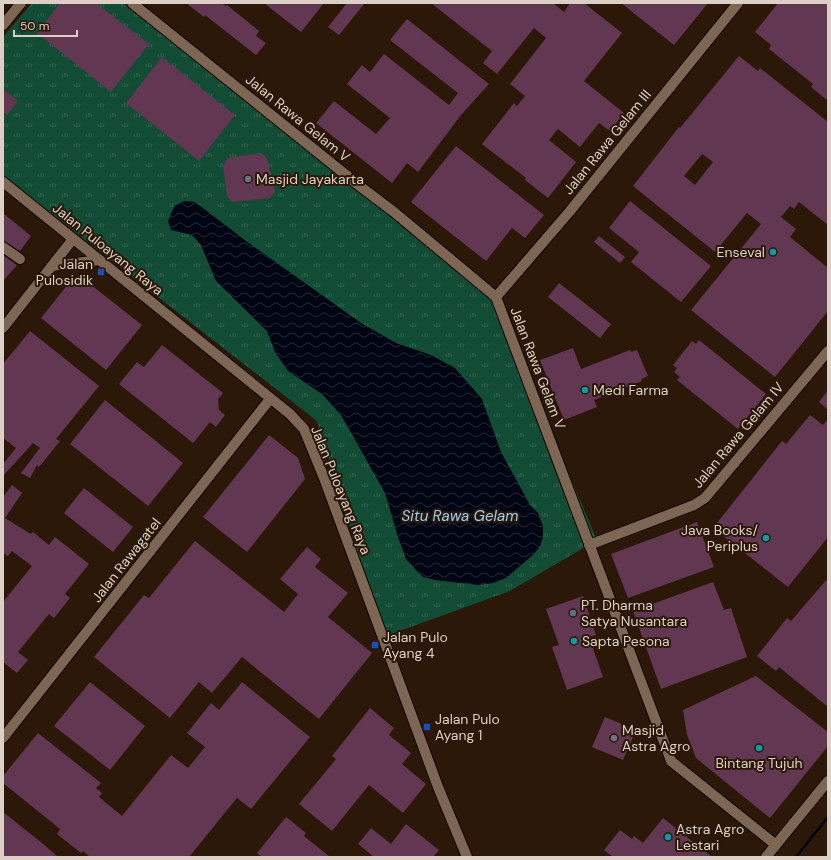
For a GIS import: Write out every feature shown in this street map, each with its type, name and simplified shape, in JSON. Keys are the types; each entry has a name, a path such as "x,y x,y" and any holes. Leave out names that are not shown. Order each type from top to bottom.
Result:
{"street":[{"path":"3,25 21,3"},
{"name":"Jalan Rawa Gelam V","path":"132,3 394,212 496,297 671,761 776,845"},
{"name":"Jalan Rawa Gelam III","path":"496,297 570,211 738,3"},
{"name":"Jalan Puloayang Raya","path":"3,182 270,398 304,429 438,786 467,857"},
{"path":"3,328 73,239"},
{"path":"3,247 20,259"},
{"path":"52,266 100,260"},
{"name":"Jalan Rawa Gelam IV","path":"589,545 694,505 705,498 828,351"},
{"name":"Jalan Rawagatel","path":"3,738 270,398"},
{"path":"766,857 828,781"}],"green space":[{"path":"32,3 123,3 495,300 597,540 510,591 383,637 317,421 3,176 3,37"}],"water":[{"name":"Situ Rawa Gelam","path":"185,201 195,202 246,241 361,323 396,343 431,355 455,368 482,399 501,452 530,505 538,513 543,526 543,537 540,546 534,554 506,578 493,583 479,585 435,580 423,577 415,569 406,559 385,493 341,415 322,394 288,371 275,352 267,331 216,281 201,245 192,235 171,230 168,221 175,205"}],"building":[{"path":"60,3 96,3 149,44 111,92 37,33"},
{"path":"186,3 221,3 226,6 227,5 259,31 256,36 266,43 256,55 205,15 204,17"},
{"path":"264,3 324,3 301,32"},
{"path":"347,3 365,3 339,35 328,27"},
{"path":"431,3 553,3 564,12 570,3 584,3 622,33 584,81 624,113 610,131 599,123 580,147 558,129 549,140 576,162 548,198 525,180 526,178 482,144 514,103 517,106 525,96 510,84 546,38 534,28 497,74 483,63 492,51"},
{"path":"621,3 708,3 674,45"},
{"path":"778,3 828,3 828,101 811,87 813,84 769,49 771,45 755,32"},
{"path":"407,19 489,84 461,115 418,172 407,163 392,183 316,123 334,101 376,134 390,118 347,84 362,65 370,72 384,54 449,105 458,93 390,40"},
{"path":"739,56 758,71 760,68 828,122 828,225 799,202 794,209 790,206 781,217 796,229 790,237 828,268 828,311 775,377 691,310 761,224 747,213 715,252 633,186 679,127 680,128","holes":["702,154 713,162 695,185 684,176"]},
{"path":"162,57 235,115 199,161 126,103"},
{"path":"3,89 18,101 7,115 3,112"},
{"path":"456,146 544,215 525,238 512,228 486,261 411,202"},
{"name":"Masjid Jayakarta","path":"261,153 267,158 275,192 270,198 232,202 227,196 223,165 228,158"},
{"path":"630,201 711,266 681,302 631,262 639,252 609,228"},
{"path":"3,213 31,236 20,251 3,241"},
{"path":"599,236 625,257 620,263 594,242"},
{"path":"3,255 17,265 3,281"},
{"path":"76,278 86,281 142,325 106,370 41,318 69,283"},
{"path":"559,283 611,324 600,338 548,297"},
{"path":"30,331 99,386 56,439 60,441 39,467 37,465 30,478 21,473 40,448 33,443 3,476 3,464 16,448 3,438 3,364"},
{"path":"699,340 766,394 738,429 677,380 680,377 674,372 677,368 673,365 692,341 696,344"},
{"path":"162,345 223,393 218,399 219,410 225,415 216,427 210,422 193,443 119,384 137,362 144,367"},
{"name":"Medi Farma","path":"573,348 581,369 630,350 631,352 637,350 648,376 641,379 642,381 594,400 597,407 564,420 540,360"},
{"path":"828,390 828,410 819,402"},
{"path":"105,400 183,463 148,506 70,444"},
{"path":"810,415 823,425 828,419 828,537 788,587 713,528 782,441 786,444"},
{"path":"269,435 298,458 305,479 247,552 203,517"},
{"path":"12,485 22,493 5,518 31,534 33,532 49,545 55,537 89,564 65,594 70,598 54,618 49,614 18,652 28,660 17,673 3,662 3,602 32,566 12,551 8,556 3,553 3,497"},
{"path":"84,488 133,527 113,552 64,513"},
{"path":"697,522 714,567 628,598 611,554"},
{"path":"195,541 284,612 298,594 280,579 307,547 321,559 315,567 348,593 328,617 372,653 319,719 242,657 212,693 199,682 170,718 94,657 144,595 149,598"},
{"path":"828,578 828,707 779,667 776,671 757,656 787,618 791,621"},
{"path":"713,582 724,610 731,608 747,657 661,689 633,611"},
{"name":"Sapta Pesona","path":"583,596 596,635 589,637 603,677 567,690 552,647 559,645 546,609"},
{"name":"Bintang Tujuh","path":"756,676 828,732 828,746 770,818 696,758 687,735 683,710"},
{"path":"90,682 145,726 110,770 54,726"},
{"path":"242,682 310,737 251,809 237,798 189,857 90,857 83,851 81,853 57,834 60,829 3,783 3,776 38,733 101,783 96,788 102,793 99,797 122,816 171,755 188,768 205,747 187,733 211,703 219,710"},
{"path":"370,708 394,728 389,735 411,753 402,764 426,784 403,813 369,785 332,831 299,804 336,759 332,756"},
{"name":"Masjid Astra Agro","path":"605,717 636,730 623,760 592,747"},
{"path":"3,812 42,843 58,857 3,857"},
{"path":"286,817 306,833 304,836 330,857 262,857 257,853"},
{"name":"Astra Agro Lestari","path":"663,818 712,857 613,857 604,850 620,830 632,839 634,836 643,843"},
{"path":"406,824 439,850 433,857 374,857 358,844 371,828 391,844"}],"waterway":[{"path":"796,857 828,817"}],"place":[{"name":"Masjid Jayakarta","path":"248,179"},
{"name":"Enseval","path":"773,252"},
{"name":"Jalan Pulosidik","path":"101,272"},
{"name":"Medi Farma","path":"585,390"},
{"name":"Java Books/ Periplus","path":"766,538"},
{"name":"PT. Dharma Satya Nusantara","path":"573,613"},
{"name":"Sapta Pesona","path":"574,641"},
{"name":"Jalan Pulo Ayang 4","path":"375,645"},
{"name":"Jalan Pulo Ayang 1","path":"427,727"},
{"name":"Masjid Astra Agro","path":"614,738"},
{"name":"Bintang Tujuh","path":"759,748"},
{"name":"Astra Agro Lestari","path":"668,837"}]}
